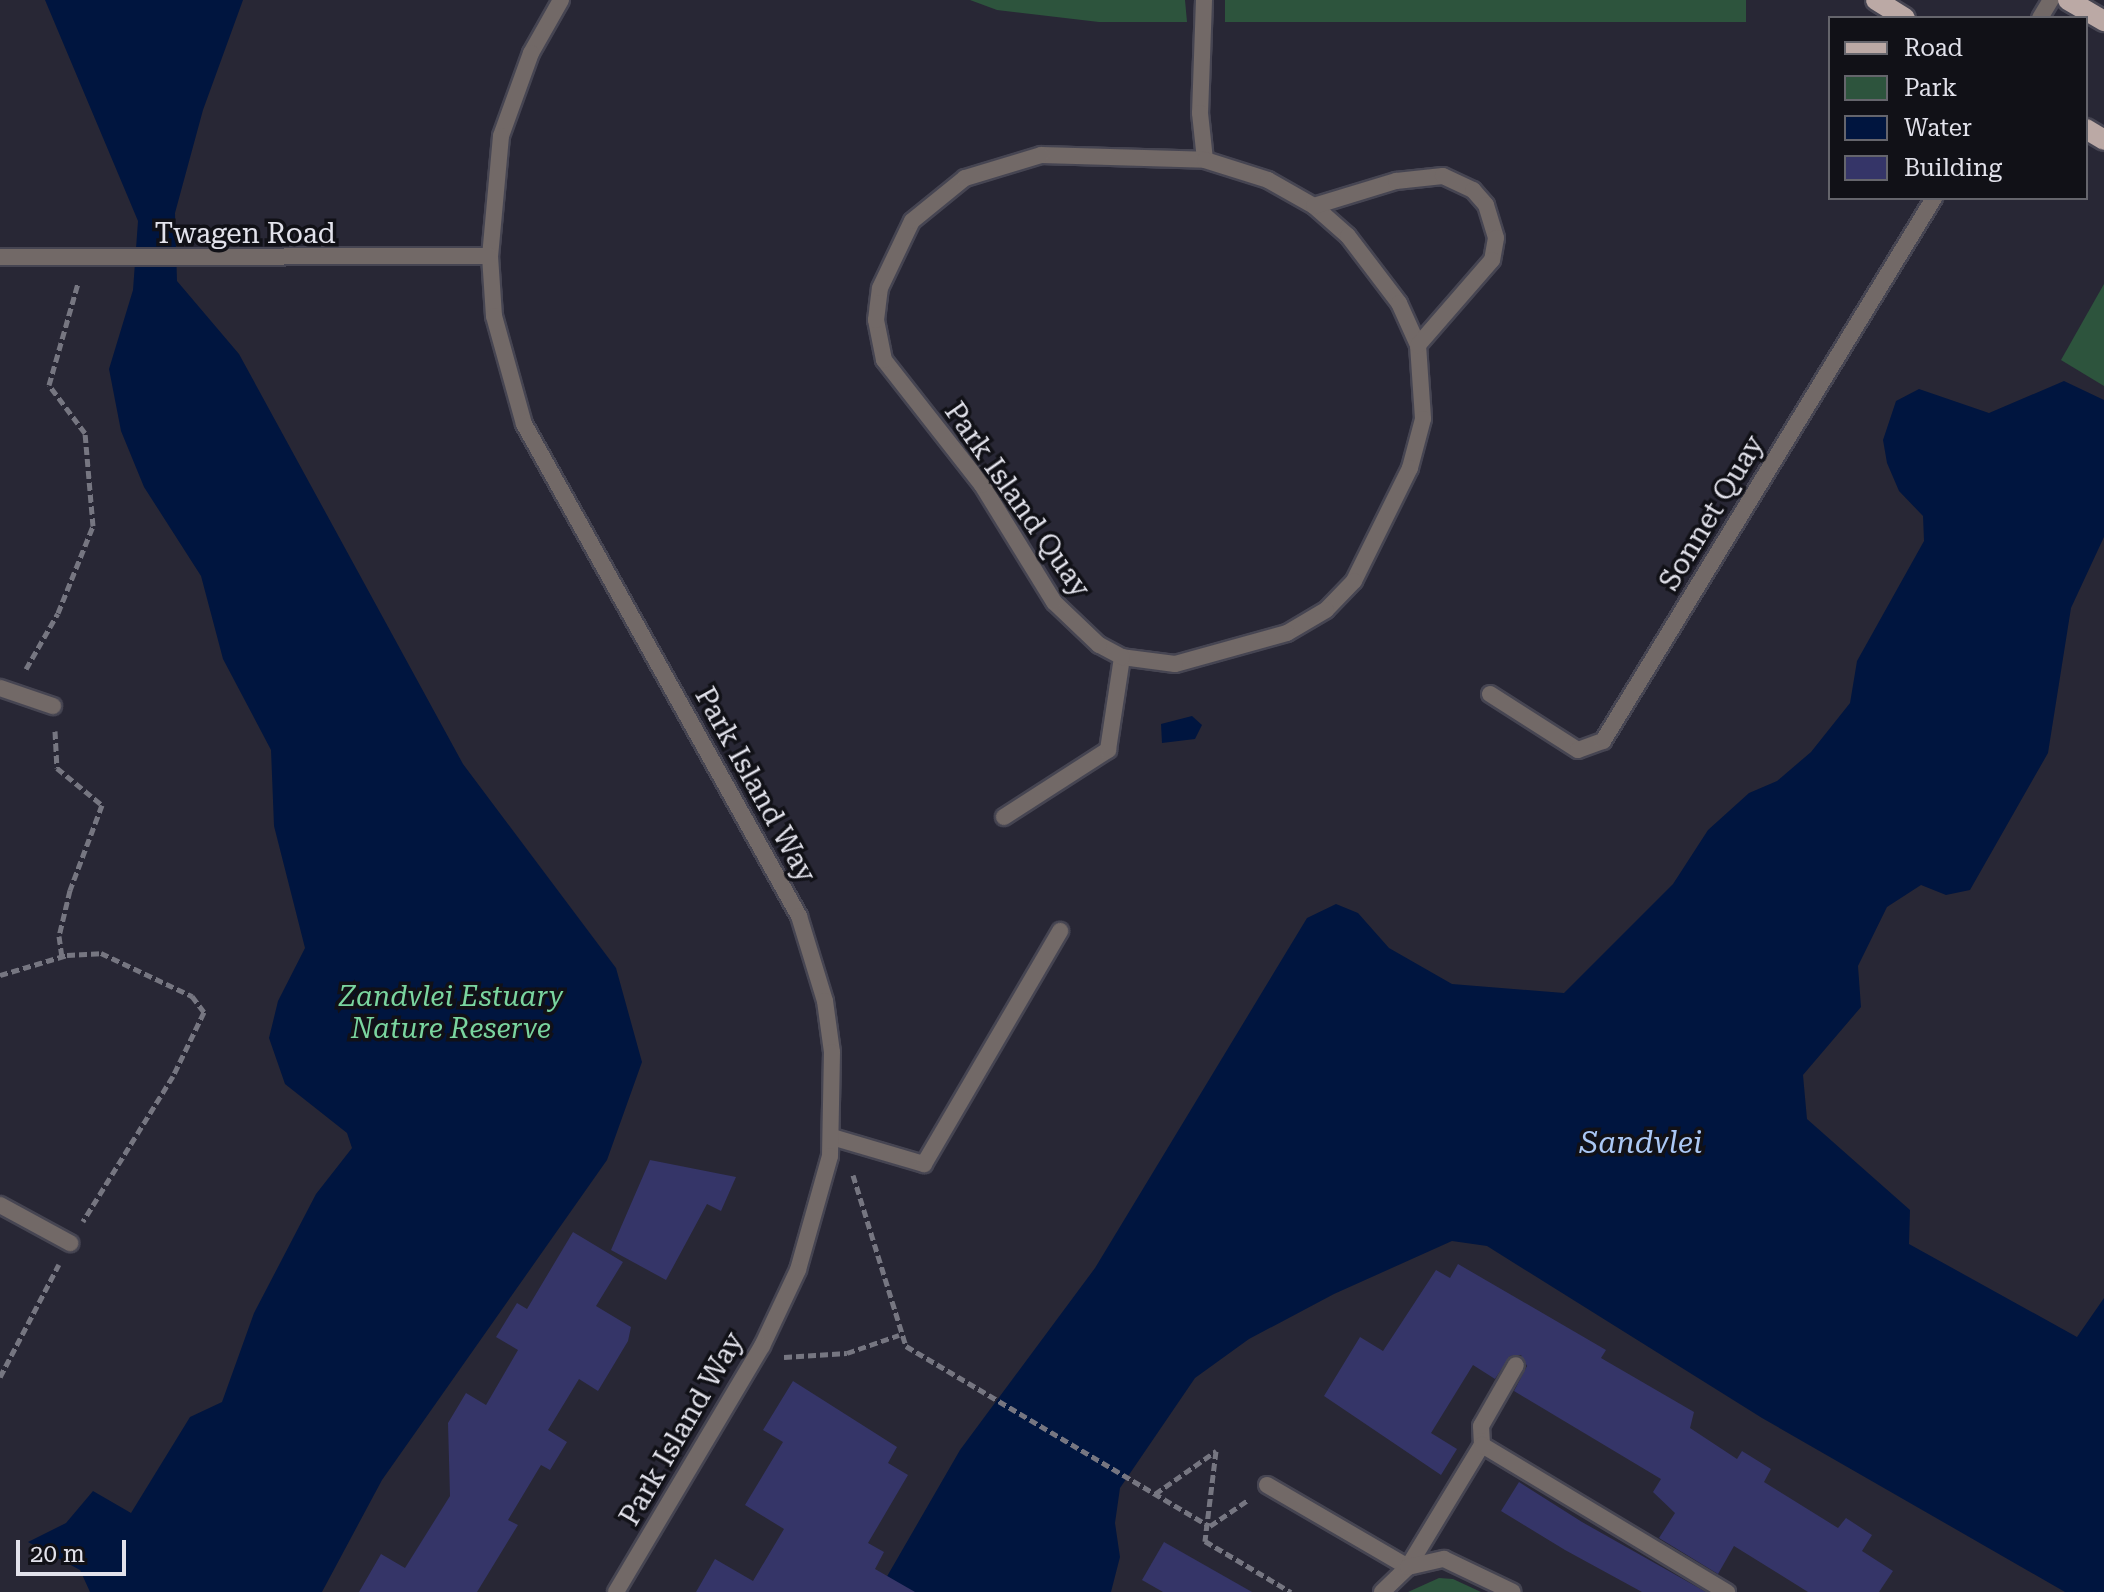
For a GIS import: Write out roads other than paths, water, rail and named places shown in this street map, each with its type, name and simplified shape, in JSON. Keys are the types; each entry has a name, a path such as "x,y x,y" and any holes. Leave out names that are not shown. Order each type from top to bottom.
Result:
{"main road":[{"path":"1876,0 1902,16"},
{"path":"2068,0 2104,21"}],"street":[{"name":"Park Island Way","path":"561,0 531,53 501,136 490,256 494,316 524,424 799,916 830,1027 830,1156 807,1245 762,1346 616,1592"},
{"path":"1204,0 1200,113 1205,160"},
{"name":"Park Island Quay","path":"1041,155 1205,160 1268,180 1314,206 1378,270 1418,345 1423,419 1410,468 1384,530 1344,591 1287,633 1234,652 1175,664 1122,657 1075,627 1054,602 982,485 884,360 876,320 880,288 893,249 912,221 965,178 1005,161 1041,155"},
{"path":"1314,206 1396,181 1443,176 1473,190 1486,205 1496,238 1492,260 1418,345"},
{"name":"Sonnet Quay","path":"1490,694 1578,750 1603,741 1933,200"},
{"name":"Twagen Road","path":"0,257 199,260 490,256"},
{"path":"1004,817 1108,750 1122,657"},
{"path":"6,690 53,706"},
{"path":"832,1137 924,1164 1060,931"},
{"path":"0,1205 70,1243"},
{"path":"1382,1592 1408,1567 1482,1445 1481,1426 1516,1365"},
{"path":"1482,1445 1727,1592"},
{"path":"1267,1485 1408,1567 1458,1562 1513,1592"}],"water":[{"name":"Zandvlei Estuary Nature Reserve","path":"45,0 243,0 203,110 175,213 177,281 239,354 463,764 616,968 642,1062 607,1160 382,1480 322,1592 90,1592 80,1570 28,1542 66,1523 93,1491 131,1513 190,1417 222,1402 254,1313 316,1194 352,1148 347,1133 285,1084 269,1038 278,1001 305,948 274,826 271,750 223,659 201,576 144,487 121,431 109,369 133,290 138,221"},
{"name":"Sandvlei","path":"2064,381 2104,400 2104,537 2071,608 2048,753 1970,890 1946,895 1921,885 1887,907 1858,966 1861,1007 1803,1075 1807,1119 1910,1210 1909,1244 2077,1337 2104,1298 2104,1592 2065,1592 1762,1418 1487,1246 1452,1241 1334,1294 1249,1339 1195,1378 1120,1488 1115,1523 1120,1557 1111,1592 878,1592 960,1450 1095,1268 1307,918 1336,904 1358,913 1389,948 1452,984 1564,993 1673,884 1708,830 1749,793 1777,781 1811,752 1850,703 1857,661 1924,541 1923,516 1899,491 1887,463 1883,440 1896,401 1919,389 1989,413"},
{"path":"1192,716 1202,725 1195,739 1162,743 1161,724"}]}
